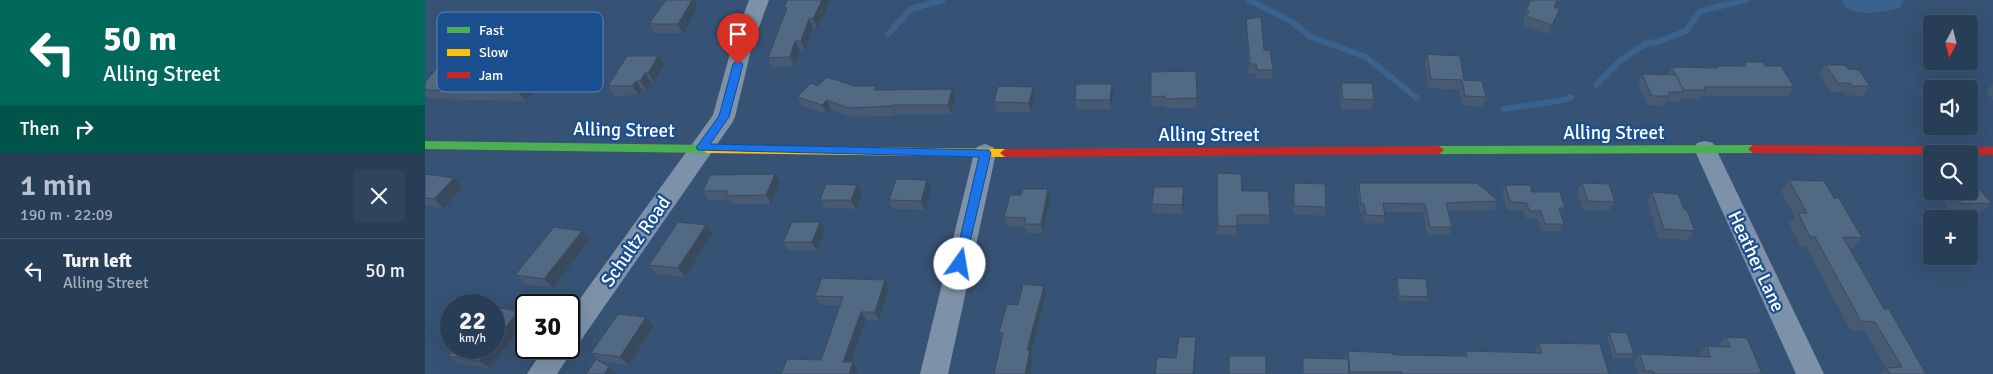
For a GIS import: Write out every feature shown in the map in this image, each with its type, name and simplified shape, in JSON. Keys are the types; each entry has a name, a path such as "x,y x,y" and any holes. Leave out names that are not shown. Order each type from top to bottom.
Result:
{"street":[{"path":"702,148 724,117 742,46 759,0"},
{"name":"Alling Street","path":"425,145 985,153 1705,149 1993,150"},
{"name":"Schultz Road","path":"580,320 702,148"},
{"name":"Heather Lane","path":"1705,149 1810,374"},
{"path":"934,374 985,153"},
{"path":"541,374 552,359"}],"water":[{"path":"1841,0 1903,0 1900,8 1867,13 1851,10"}],"building":[{"path":"666,0 692,0 678,24 649,24"},
{"path":"787,0 822,0 813,19 809,19 801,41 795,41 790,57 768,58 787,8 784,8"},
{"path":"1531,0 1557,0 1554,7 1560,9 1552,25 1526,16 1529,11 1526,10"},
{"path":"1261,17 1264,50 1270,50 1273,70 1257,70 1256,64 1250,64 1246,19"},
{"path":"1427,54 1460,56 1464,80 1482,81 1486,97 1465,96 1462,80 1431,79"},
{"path":"627,56 658,56 648,73 645,73 640,81 636,81 632,86 608,86"},
{"path":"1744,62 1763,62 1765,66 1781,66 1794,87 1704,87 1705,90 1683,90 1672,67 1718,68 1717,66 1746,66"},
{"path":"1826,65 1845,65 1848,69 1859,70 1870,86 1852,86 1850,83 1838,83"},
{"path":"437,68 437,90 425,90 425,82"},
{"path":"1196,71 1197,98 1165,99 1165,96 1151,97 1151,72"},
{"path":"1642,74 1676,75 1684,92 1668,92 1670,96 1652,96"},
{"path":"827,77 855,86 876,86 874,90 952,89 948,105 892,105 848,108 827,100 822,105 797,97 811,83 818,86"},
{"path":"1341,83 1372,83 1374,100 1343,99"},
{"path":"1076,84 1112,84 1110,100 1075,100"},
{"path":"998,86 1033,87 1029,103 994,102"},
{"path":"1217,173 1241,174 1242,191 1268,191 1270,215 1237,215 1237,226 1218,226"},
{"path":"425,174 454,178 434,199 425,198"},
{"path":"775,174 766,195 726,196 728,191 703,191 710,175"},
{"path":"896,179 927,180 921,201 889,200"},
{"path":"1789,180 1824,181 1834,198 1839,198 1862,238 1843,237 1884,309 1889,309 1926,374 1890,374 1887,368 1902,367 1875,322 1861,321 1815,237 1810,237 1798,213 1807,213"},
{"path":"1294,183 1325,184 1326,207 1294,206"},
{"path":"1359,183 1477,183 1498,201 1446,203 1452,227 1430,227 1425,204 1383,203 1385,216 1366,215 1364,204 1361,204"},
{"path":"1582,183 1609,184 1615,202 1588,201"},
{"path":"826,184 857,185 851,200 820,200"},
{"path":"1505,185 1530,185 1532,192 1560,192 1565,208 1559,208 1564,224 1545,224 1541,211 1529,211 1527,203 1510,202"},
{"path":"1154,187 1184,187 1182,205 1152,204"},
{"path":"1978,188 1991,203 1962,204 1959,200 1978,200"},
{"path":"1023,189 1048,189 1041,224 1024,224 1026,218 1004,217 1010,195 1021,195"},
{"path":"1652,192 1678,194 1695,231 1664,229"},
{"path":"678,222 706,225 678,268 649,265"},
{"path":"792,222 820,222 812,242 783,242"},
{"path":"554,227 582,231 544,279 515,275"},
{"path":"822,278 885,280 875,312 861,312 843,362 853,362 849,374 781,374 787,359 821,360 843,297 815,296"},
{"path":"1397,278 1426,279 1428,297 1399,296"},
{"path":"1023,284 1044,286 1027,350 1030,350 1025,374 994,374 1003,333 999,332 1007,304 1018,305"},
{"path":"505,309 515,310 515,315 505,328"},
{"path":"618,314 646,317 620,357 591,353"},
{"path":"1609,332 1627,333 1634,354 1616,354"},
{"path":"1179,337 1196,337 1193,374 1155,374 1157,357 1176,358"},
{"path":"1726,337 1747,338 1762,374 1654,374 1653,371 1645,371 1640,354 1710,357 1707,346 1730,347"},
{"path":"1539,343 1600,344 1609,374 1402,374 1402,372 1350,372 1348,351 1393,353 1393,355 1467,356 1466,351 1542,353"},
{"path":"1229,356 1266,356 1266,374 1229,374"},
{"path":"1303,358 1348,359 1349,374 1303,374"},
{"path":"596,359 609,367 604,374 586,374"}],"waterway":[{"path":"888,34 911,9 943,0"},
{"path":"1249,0 1292,22 1311,37 1366,57 1417,98"},
{"path":"1596,85 1620,61 1645,44 1660,41 1686,31 1700,11 1746,0"},
{"path":"1504,109 1564,100 1571,97"}],"traffic: fast":[{"path":"425,145 707,149"},
{"path":"1439,150 1753,149"}],"traffic: slow":[{"path":"707,149 1005,153"}],"traffic: jam":[{"path":"1753,149 1993,151"},
{"path":"1005,153 1439,150"}],"route":[{"path":"738,64 724,117 702,148 985,153 960,264"}]}
